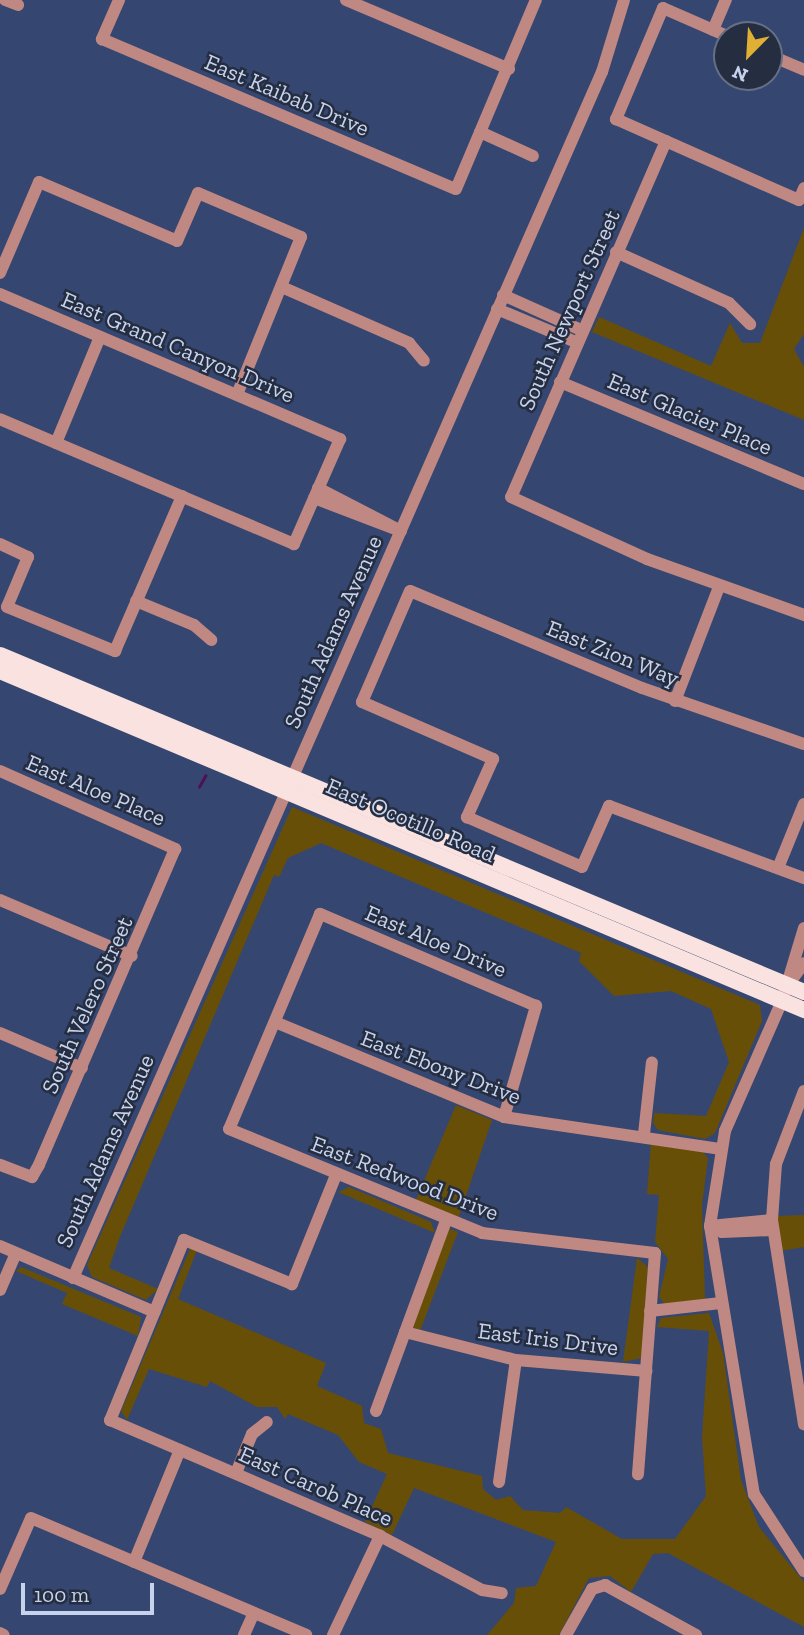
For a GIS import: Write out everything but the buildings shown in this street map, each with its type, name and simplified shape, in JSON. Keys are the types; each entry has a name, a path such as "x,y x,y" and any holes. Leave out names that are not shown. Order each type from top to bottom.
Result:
{"main road":[{"name":"East Ocotillo Road","path":"0,655 288,786 804,1010"},
{"name":"East Ocotillo Road","path":"0,671 804,992"}],"street":[{"name":"East Kaibab Drive","path":"119,0 102,39 456,189 480,132"},
{"path":"346,0 509,69"},
{"path":"533,156 480,132 536,0"},
{"name":"South Adams Avenue","path":"73,1278 609,57 624,0"},
{"path":"717,21 726,0"},
{"path":"713,30 663,8 616,118 666,141 801,194"},
{"path":"783,61 804,70"},
{"name":"South Newport Street","path":"666,141 581,330 511,497 719,587"},
{"path":"0,273 38,182 177,241 198,193 301,237 284,288 237,395"},
{"path":"616,252 729,303 750,324"},
{"path":"284,288 409,343 424,361"},
{"name":"East Grand Canyon Drive","path":"0,294 340,439 316,493"},
{"path":"503,295 581,330"},
{"path":"497,309 576,342"},
{"path":"56,443 100,337"},
{"name":"East Glacier Place","path":"560,382 804,484"},
{"path":"0,419 294,544 316,493 401,531"},
{"path":"0,544 28,557 7,607 115,651 182,496"},
{"path":"675,701 719,587 804,615"},
{"name":"East Zion Way","path":"778,868 609,806 582,867 467,817 493,759 362,702 410,591 675,701 804,744"},
{"path":"136,601 194,625 211,640"},
{"name":"East Aloe Place","path":"0,771 175,849"},
{"path":"804,804 778,868 804,878"},
{"name":"South Velero Street","path":"0,1165 32,1177 132,956 175,849"},
{"path":"0,900 132,956"},
{"name":"East Aloe Drive","path":"275,1022 320,914 536,1006 503,1117"},
{"path":"788,985 787,970 804,928"},
{"path":"804,963 788,985 720,1149 710,1226 754,1494 804,1571"},
{"name":"East Ebony Drive","path":"275,1022 503,1117 644,1133 720,1149"},
{"name":"East Redwood Drive","path":"275,1022 229,1129 446,1221 527,1243 655,1253 650,1311"},
{"path":"0,1032 82,1068"},
{"path":"644,1133 652,1062"},
{"path":"804,1091 776,1164 772,1225 804,1425"},
{"path":"0,1246 155,1312 184,1240 292,1284 336,1175"},
{"path":"376,1411 446,1221"},
{"path":"710,1226 772,1225"},
{"path":"0,1290 16,1254"},
{"path":"638,1474 650,1311 721,1303"},
{"name":"East Carob Place","path":"155,1312 110,1420 380,1536 482,1590 502,1593"},
{"name":"East Iris Drive","path":"405,1332 516,1360 647,1371"},
{"path":"499,1482 516,1360"},
{"path":"236,1474 252,1434 267,1422"},
{"path":"134,1562 180,1450"},
{"path":"0,1589 31,1518 306,1635"},
{"path":"333,1635 380,1536"},
{"path":"566,1635 596,1586 696,1635"},
{"path":"244,1635 254,1613"}],"shaded area":[{"path":"804,228 804,334 794,349 804,367 804,420 592,332 599,317 711,366 730,323 742,343 760,343"},
{"path":"292,807 760,1005 762,1021 715,1133 705,1139 658,1130 653,1123 654,1113 706,1116 729,1062 711,1009 671,991 614,996 579,961 581,953 321,843 288,858 279,877 274,875 119,1239 109,1268 158,1289 146,1300 92,1277 87,1265"},
{"path":"456,1105 492,1120 458,1219 415,1202"},
{"path":"651,1142 702,1151 708,1158 702,1205 705,1299 665,1304 659,1297 668,1259 655,1242 659,1195 647,1194"},
{"path":"349,1187 431,1222 435,1233 338,1192"},
{"path":"804,1215 804,1247 780,1251 776,1216"},
{"path":"449,1228 458,1232 420,1330 411,1326"},
{"path":"190,1249 197,1250 178,1299 326,1363 317,1386 362,1406 364,1423 381,1429 388,1453 482,1476 483,1489 496,1500 510,1496 523,1510 560,1513 566,1507 622,1539 675,1539 706,1496 702,1437 709,1331 657,1327 661,1318 709,1313 723,1353 741,1480 759,1527 804,1582 804,1627 668,1553 653,1554 631,1592 610,1576 589,1578 559,1635 487,1635 514,1603 516,1588 536,1586 556,1542 414,1488 392,1535 365,1522 387,1474 359,1462 338,1435 288,1414 285,1419 277,1407 257,1407 210,1381 207,1387 149,1369 127,1420 121,1411"},
{"path":"637,1258 648,1267 642,1358 623,1362"},
{"path":"21,1267 141,1317 138,1336 62,1304 67,1293 16,1271"}],"waterway":[{"path":"199,787 205,776"}]}
